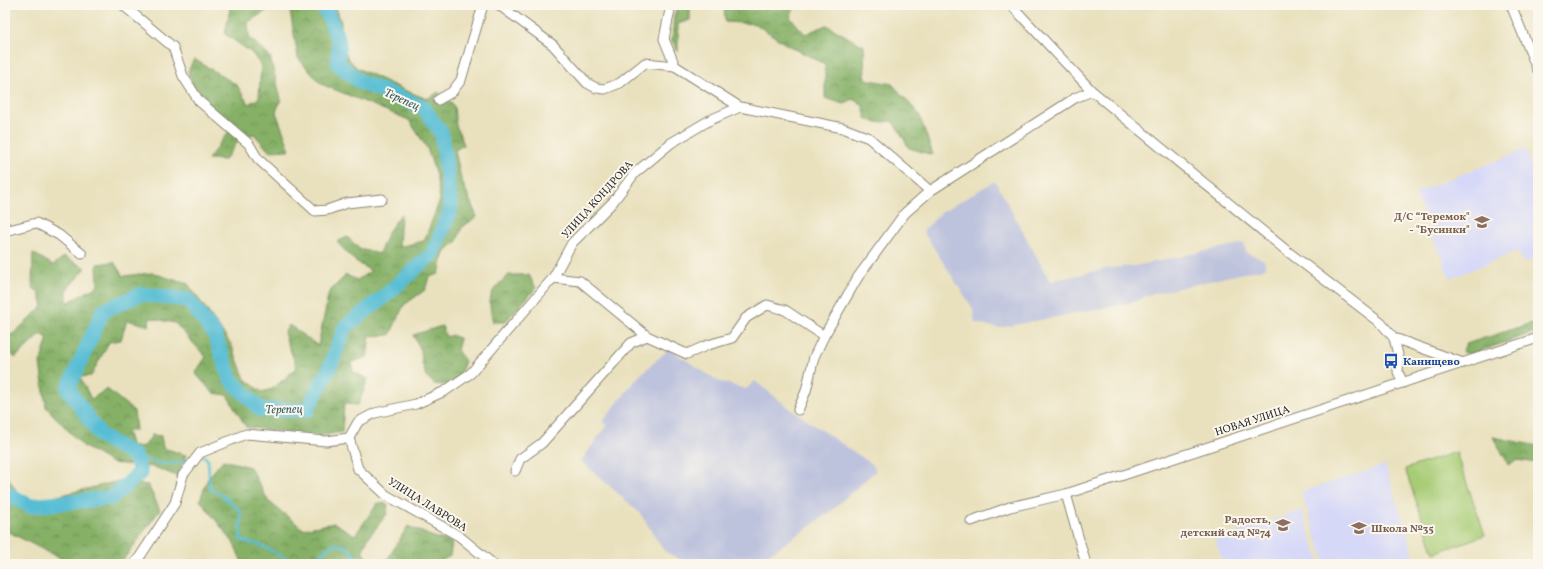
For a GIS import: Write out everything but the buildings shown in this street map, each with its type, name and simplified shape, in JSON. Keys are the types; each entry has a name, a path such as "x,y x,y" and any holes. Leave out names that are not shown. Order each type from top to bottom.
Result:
{"street":[{"path":"123,5 173,46 183,76 199,101 249,144 258,158 315,211 326,210 347,203 382,199"},
{"path":"438,100 452,92 461,80 483,5"},
{"path":"499,5 553,45 587,83 596,88 605,89 620,83 645,63 675,66 740,107 843,128 868,138 930,191"},
{"path":"671,5 664,39 675,66"},
{"path":"1011,5 1092,91 1286,251 1381,323 1394,338 1399,359 1398,372 1403,383"},
{"path":"1511,5 1538,71"},
{"path":"798,410 806,391 814,357 824,336 858,277 905,213 930,191 1075,98 1092,91"},
{"name":"УЛИЦА КОНДРОВА","path":"349,438 358,422 375,413 416,404 445,391 471,373 553,278 572,243 612,203 635,173 671,143 710,120 740,107"},
{"path":"5,226 9,230 36,223 59,235 82,254"},
{"path":"553,278 580,280 647,336 687,354 708,345 732,338 746,318 767,305 785,310 824,336"},
{"path":"515,471 520,459 542,443 631,343 647,336"},
{"path":"1394,338 1462,363"},
{"name":"НОВАЯ УЛИЦА","path":"971,521 1010,506 1066,494 1538,338"},
{"path":"137,561 175,503 183,475 200,453 246,434 326,441 349,438"},
{"name":"УЛИЦА ЛАВРОВА","path":"349,438 358,469 386,495 459,536 493,564"},
{"path":"1066,494 1086,564"}],"shaded area":[{"name":"Д/С “Теремок\" - \"Бусинки\"","path":"1525,149 1538,182 1538,257 1524,263 1517,251 1450,279 1415,193"},
{"path":"995,181 1050,281 1109,268 1135,266 1244,243 1246,252 1264,260 1266,268 1148,295 1134,302 998,328 975,323 973,309 923,231 942,212"},
{"path":"669,349 718,381 746,389 755,381 793,411 872,464 876,470 829,513 755,564 688,564 664,551 640,513 581,461 607,425 603,421 638,377"},
{"name":"Школа №35","path":"1385,465 1417,564 1325,564 1301,492"},
{"name":"Радость, детский сад №74","path":"1302,510 1320,564 1224,564 1215,540"}],"green space":[{"path":"227,5 289,5 271,8 248,22 249,37 270,57 281,99 276,112 290,150 269,151 254,134 240,138 225,160 208,159 230,130 194,89 188,71 194,59 237,85 248,104 259,98 261,66 252,53 225,34 230,9"},
{"path":"289,5 335,5 341,22 341,36 347,57 357,68 427,99 438,92 454,106 456,125 464,145 455,150 461,179 477,217 462,227 457,241 444,252 439,274 429,277 425,290 404,305 390,335 370,336 367,357 351,362 353,372 368,379 358,405 344,404 342,432 318,436 246,427 227,395 213,393 195,373 206,357 175,323 150,318 149,326 127,320 121,340 109,342 91,376 80,377 91,399 107,389 134,411 136,430 127,431 132,447 145,446 152,435 161,436 163,448 186,455 177,476 154,467 112,463 83,446 46,407 40,363 48,338 41,334 15,358 5,348 5,329 12,335 43,306 39,293 32,287 33,253 53,265 64,257 86,268 67,289 67,303 98,286 97,264 114,262 123,276 152,273 188,284 231,344 245,379 262,392 272,389 297,368 284,333 289,325 318,346 329,292 346,275 357,280 371,271 354,260 337,242 347,237 360,249 379,254 388,232 401,214 399,247 424,241 440,200 436,175 427,148 409,120 321,84 298,58"},
{"path":"678,5 690,5 690,20 678,24 678,52 672,41 674,15"},
{"path":"724,5 796,5 790,17 805,34 826,25 864,46 865,79 892,84 919,114 933,155 909,148 892,121 876,123 866,118 862,104 852,99 844,104 825,98 825,64 787,45 756,24 725,22"},
{"path":"509,275 529,275 536,288 505,322 493,322 490,307 491,296 497,286"},
{"path":"1538,321 1538,331 1471,354 1462,352 1466,344"},
{"path":"442,326 446,337 452,335 460,339 457,350 465,361 459,377 446,385 434,384 426,376 422,363 421,350 413,335"},
{"path":"1493,437 1538,446 1538,463 1516,460 1509,465"},
{"path":"1456,452 1485,535 1434,553 1405,469"},
{"path":"223,460 250,467 268,501 303,529 334,523 355,535 378,503 388,504 387,514 368,538 362,552 371,561 387,560 408,526 433,537 452,542 450,556 436,564 350,564 321,562 321,564 243,564 233,542 200,500 208,478"},
{"path":"5,473 25,504 119,481 148,485 160,510 120,564 71,564 5,530"}],"waterway":[{"name":"Терепец","path":"5,492 30,506 111,498 140,473 136,457 101,436 68,389 103,311 141,294 188,300 214,333 231,380 261,410 307,410 329,369 345,327 386,295 433,253 451,209 442,134 423,107 360,82 338,64 339,42 327,12 319,5"},
{"path":"203,455 208,460 210,489 222,495 241,512 240,540 263,546 295,564"},
{"path":"136,457 164,464 177,463 192,458"},
{"path":"308,564 333,544 346,546 362,564"}],"place":[{"name":"Д/С “Теремок\" - \"Бусинки\"","path":"1482,222"},
{"name":"Канищево","path":"1391,361"},
{"name":"Радость, детский сад №74","path":"1283,525"},
{"name":"Школа №35","path":"1359,528"}]}
